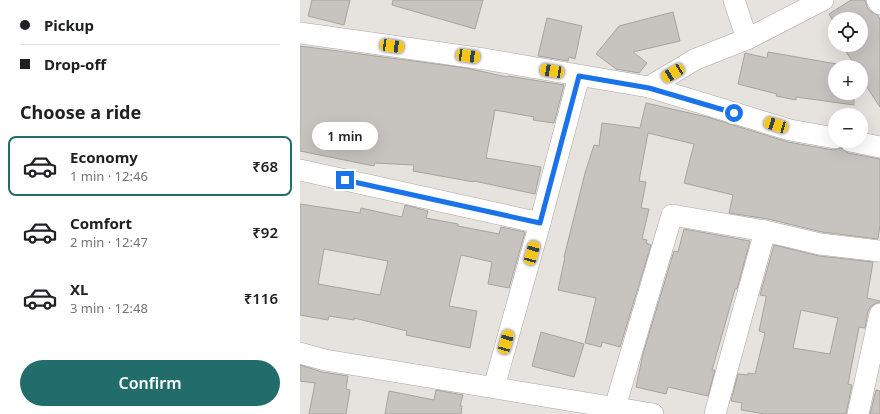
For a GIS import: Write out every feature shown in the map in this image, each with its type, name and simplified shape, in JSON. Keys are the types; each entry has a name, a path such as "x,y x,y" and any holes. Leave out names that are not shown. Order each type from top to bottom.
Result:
{"street":[{"path":"734,0 748,39"},
{"path":"649,88 696,59 748,39 822,0"},
{"path":"877,0 880,4"},
{"path":"300,32 484,59 649,88 790,130 828,137"},
{"path":"494,387 579,76"},
{"path":"868,145 880,147"},
{"path":"300,170 540,223"},
{"path":"615,407 672,215 765,232 820,244 880,251"},
{"path":"716,414 765,232"},
{"path":"858,414 880,314"},
{"path":"300,353 325,360 653,414"}],"building":[{"path":"312,0 350,0 344,25 308,16"},
{"path":"393,0 483,0 475,29 392,5"},
{"path":"851,0 865,0 870,11 878,15 880,19 880,107 868,89 868,60 851,60 846,52 868,52 868,12 832,12"},
{"path":"673,12 680,41 633,52 647,63 639,73 616,69 596,54 619,26"},
{"path":"547,18 582,26 575,59 569,57 568,61 538,56"},
{"path":"300,46 466,68 507,77 564,85 554,123 533,120 534,117 495,110 486,158 541,167 535,194 474,181 413,171 414,165 375,163 374,166 300,151"},
{"path":"768,52 828,62 828,100 854,100 854,105 796,97 796,100 776,96 777,94 738,84 745,53 767,58"},
{"path":"646,103 707,117 788,142 833,150 841,148 848,153 880,159 880,225 878,239 822,232 768,219 729,213 733,195 684,183 694,144 648,133 639,181 646,182 641,208 649,209 642,239 647,240 646,243 651,245 620,347 602,342 601,347 585,343 596,298 558,290 564,257 585,173 594,145 599,146 602,123 640,128"},
{"path":"300,204 360,213 361,208 402,217 405,205 428,211 426,218 458,224 458,226 499,234 501,227 525,232 509,288 488,284 492,262 461,255 449,306 477,311 470,348 406,335 407,331 354,318 354,320 329,316 328,320 300,315","holes":["324,249 388,261 380,295 318,284"]},
{"path":"684,229 750,241 712,370 715,370 708,396 668,387 666,394 636,387 643,354 674,251 678,252"},
{"path":"774,245 819,256 873,262 867,298 880,302 871,306 868,311 865,328 859,327 848,384 852,385 846,414 765,414 741,410 742,403 731,401 738,374 755,374 765,333 759,331 766,296 760,295","holes":["801,310 838,318 830,354 793,348"]},
{"path":"541,332 584,344 574,377 532,366"},
{"path":"300,365 322,372 348,376 346,389 350,390 346,414 309,414 315,383 300,381"},
{"path":"436,390 463,395 460,406 462,406 461,414 385,414 389,391 434,400"},
{"path":"876,390 880,391 880,414 870,414"}],"route":[{"path":"345,180 540,223 579,76 649,88 734,113"}]}
